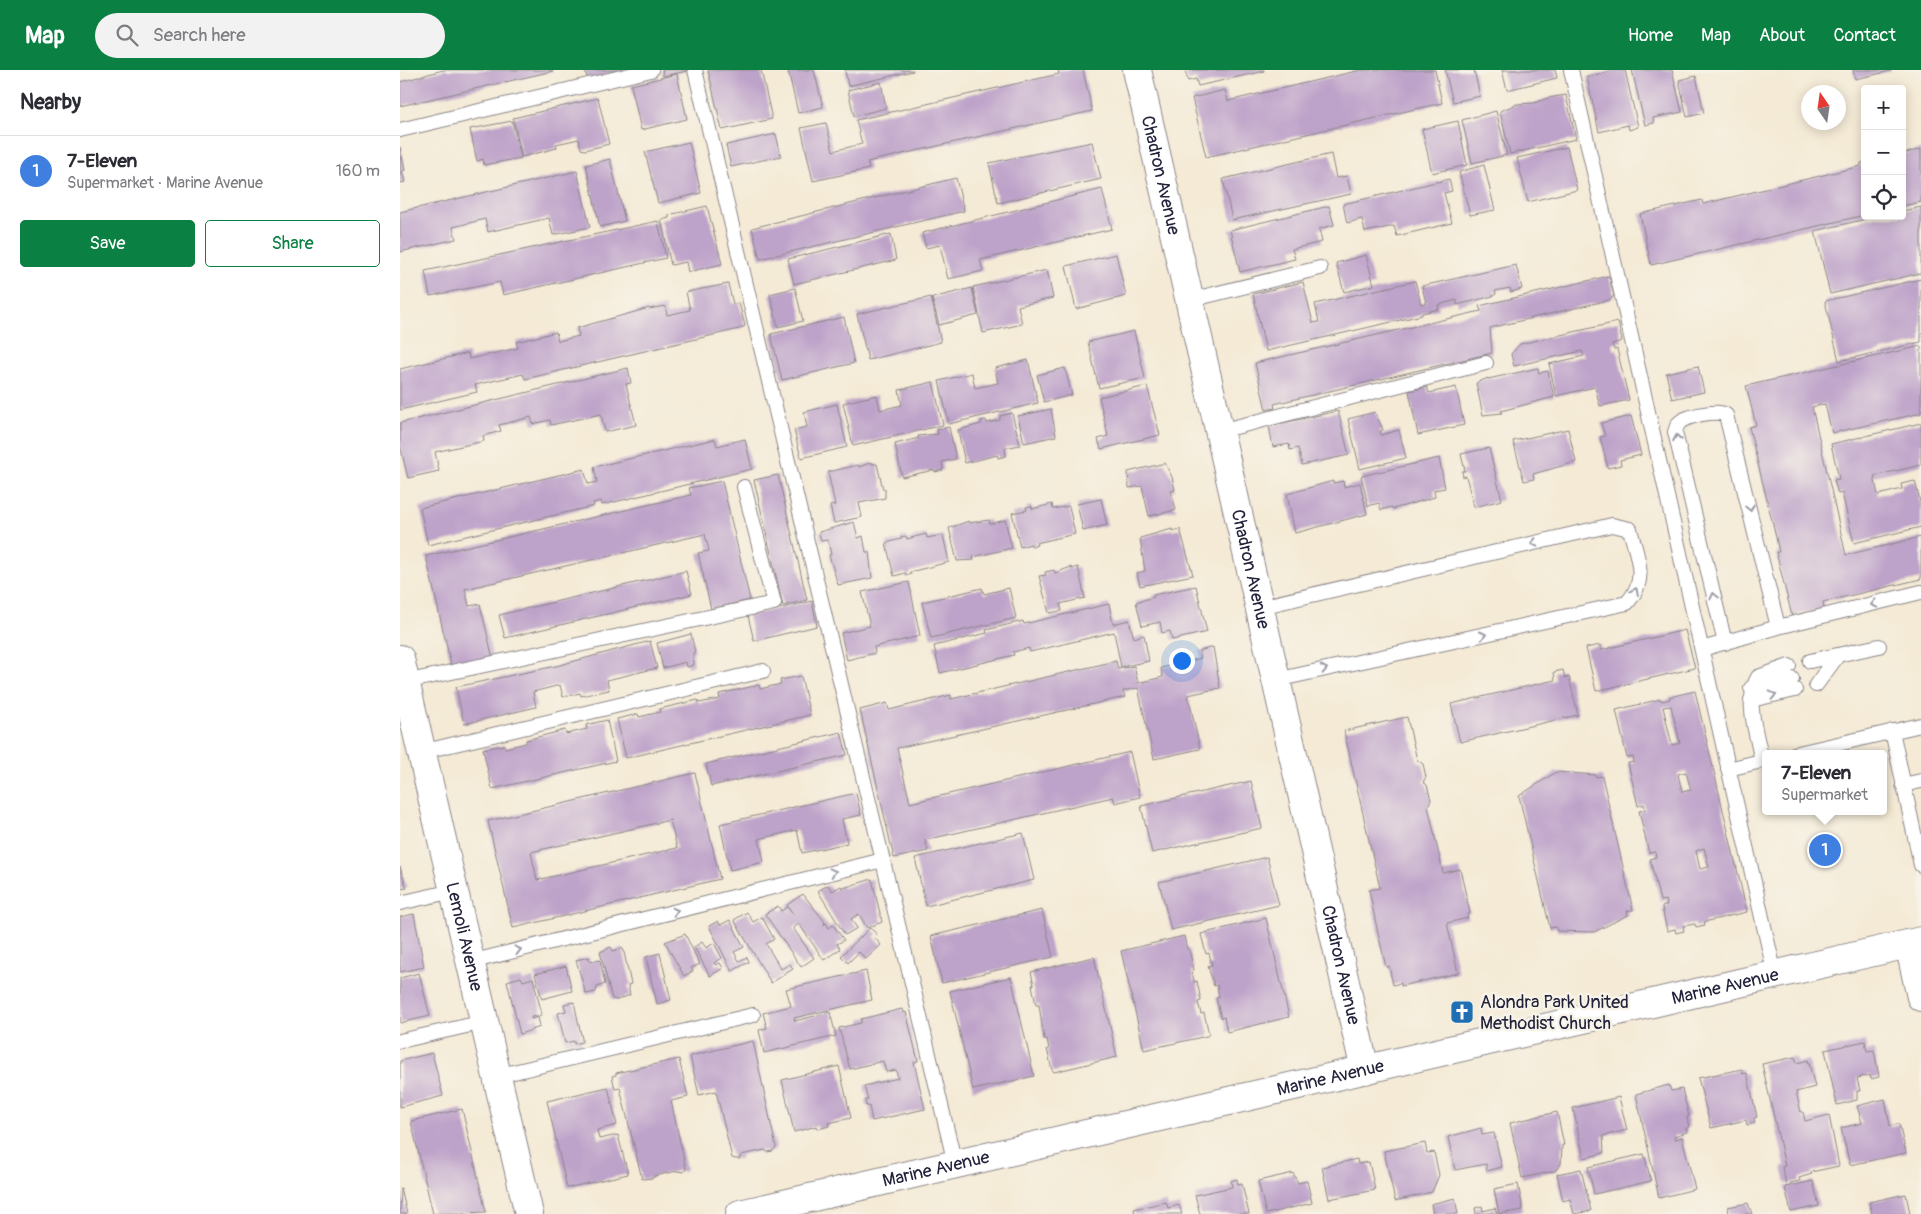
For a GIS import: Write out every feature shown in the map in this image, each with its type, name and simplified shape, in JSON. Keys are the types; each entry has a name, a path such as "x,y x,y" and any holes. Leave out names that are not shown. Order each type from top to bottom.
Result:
{"street":[{"name":"Chadron Avenue","path":"1138,70 1365,1070"},
{"name":"Lemoli Avenue","path":"403,671 529,1214"},
{"name":"Marine Avenue","path":"740,1214 1915,943"},
{"path":"1915,943 1921,997"}],"lane":[{"path":"400,130 651,70"},
{"path":"695,70 955,1164"},
{"path":"1570,70 1775,975"},
{"path":"1190,300 1320,268"},
{"path":"1220,431 1486,363"},
{"path":"1726,643 1675,432 1677,424 1684,419 1716,412 1726,415 1778,627"},
{"path":"403,671 774,603 744,487"},
{"path":"1260,607 1612,525 1630,529 1641,574 1636,593 1627,604 1276,680"},
{"path":"1702,649 1778,627 1921,592"},
{"path":"1838,655 1828,670 1813,674 1838,655 1879,646"},
{"path":"422,752 763,671"},
{"path":"1751,694 1792,678 1758,677 1751,694 1762,751"},
{"path":"1811,750 1921,725"},
{"path":"1892,731 1903,784 1917,830 1921,864"},
{"path":"1728,769 1762,761"},
{"path":"1903,784 1921,780"},
{"path":"470,962 883,860"},
{"path":"400,903 454,891"},
{"path":"496,1076 754,1015"},
{"path":"400,1041 484,1022"}],"building":[{"path":"443,70 553,71 400,106 400,82"},
{"path":"585,70 629,70 588,82"},
{"path":"662,70 687,70 687,71 663,76"},
{"path":"708,70 761,70 772,119 722,130"},
{"path":"788,70 814,70 823,107 798,113"},
{"path":"845,70 913,70 913,71 848,86"},
{"path":"1058,70 1083,70 1092,111 867,162 869,169 813,181 801,128 826,123 833,151 862,144 856,120 1059,74"},
{"path":"1185,70 1264,71 1198,86 1196,79 1188,81"},
{"path":"1361,70 1435,70 1442,103 1206,157 1192,98 1225,90 1228,101"},
{"path":"1445,70 1474,70 1480,96 1453,102"},
{"path":"1502,70 1555,70 1557,78 1507,90"},
{"path":"1615,70 1625,70 1638,127 1629,130 1628,125 1599,132 1587,77"},
{"path":"1632,70 1672,70 1682,112 1653,118 1654,123 1645,125"},
{"path":"1853,70 1891,70 1891,71 1855,79"},
{"path":"677,74 687,119 641,130 631,85"},
{"path":"1696,76 1704,113 1687,117 1679,80"},
{"path":"881,82 886,108 854,116 848,90"},
{"path":"1566,95 1576,139 1510,154 1500,111 1517,104 1534,103"},
{"path":"598,98 609,144 585,150 581,149 579,139 556,144 557,148 522,157 513,118"},
{"path":"1496,111 1507,155 1472,163 1462,120"},
{"path":"512,121 521,158 484,165 483,159 477,161 470,129"},
{"path":"1458,121 1467,165 1432,173 1422,129"},
{"path":"776,134 781,156 731,167 726,145"},
{"path":"689,142 701,193 658,203 645,152"},
{"path":"1092,142 1101,179 998,203 989,163"},
{"path":"400,147 405,170 402,171 405,182 400,183"},
{"path":"1567,147 1577,190 1528,202 1517,158"},
{"path":"1921,149 1921,202 1906,205 1906,175 1906,153"},
{"path":"1331,154 1336,178 1347,176 1351,194 1232,220 1223,179"},
{"path":"610,159 625,221 600,227 586,165"},
{"path":"1484,165 1495,210 1470,215 1459,172"},
{"path":"1861,166 1861,216 1651,265 1640,214 1702,200 1703,204"},
{"path":"577,171 590,227 553,235 549,218 488,232 485,219 453,227 456,239 400,252 400,212"},
{"path":"956,178 964,211 760,259 752,228"},
{"path":"1449,179 1452,191 1444,193 1452,223 1397,236 1394,226 1365,232 1362,219 1347,223 1343,204"},
{"path":"1102,189 1112,229 980,260 983,271 948,279 940,245 926,248 922,233"},
{"path":"707,206 722,264 688,272 686,262 671,265 661,220 669,218 669,215"},
{"path":"1329,206 1334,225 1319,229 1322,242 1292,249 1295,259 1240,272 1230,230"},
{"path":"1921,207 1921,273 1830,294 1815,231 1862,220 1906,220 1906,210"},
{"path":"658,221 666,258 503,295 500,282 430,296 425,271"},
{"path":"891,234 896,260 794,284 788,259"},
{"path":"1116,254 1126,296 1076,309 1066,266"},
{"path":"1366,255 1374,285 1344,292 1336,263"},
{"path":"1516,265 1522,289 1511,292 1510,288 1495,291 1496,294 1493,296 1457,305 1457,300 1438,305 1439,309 1422,313 1422,315 1266,351 1253,294 1303,282 1313,323 1319,322 1315,304 1415,281 1421,304 1426,303 1422,286"},
{"path":"1047,270 1053,298 1018,306 1022,324 983,333 973,287"},
{"path":"1609,276 1614,296 1609,300 1490,328 1492,353 1274,404 1275,408 1266,410 1255,363 1481,311 1479,306"},
{"path":"1921,279 1921,342 1839,361 1825,301"},
{"path":"728,284 733,304 739,303 745,326 739,329 525,379 523,374 475,385 477,392 400,410 400,369 468,353 469,359 518,348 516,342 556,332 558,341 579,336 577,328 649,308 665,306 667,315 690,310 686,292"},
{"path":"795,288 803,321 778,327 770,294"},
{"path":"972,288 978,315 939,325 932,298"},
{"path":"931,297 941,342 868,360 857,314"},
{"path":"844,317 854,363 782,380 771,334"},
{"path":"1618,322 1622,341 1612,344 1614,350 1617,349 1629,400 1600,406 1595,387 1556,396 1549,364 1584,356 1582,351 1514,366 1511,354 1520,344"},
{"path":"1134,331 1145,378 1099,388 1088,342"},
{"path":"1921,346 1921,413 1832,433 1825,404 1812,407 1846,555 1921,537 1921,579 1823,602 1824,608 1792,616 1776,552 1779,552 1775,533 1749,427 1756,425 1746,386"},
{"path":"1028,360 1038,403 949,424 939,381 972,373 975,388 998,383 995,368"},
{"path":"1698,366 1704,392 1672,399 1666,373"},
{"path":"628,368 631,383 626,384 636,425 605,432 601,414 551,425 550,420 533,424 531,417 499,425 501,431 483,436 484,441 435,452 439,471 408,478 400,445 400,423"},
{"path":"1065,368 1072,395 1044,402 1037,375"},
{"path":"1538,368 1539,373 1548,371 1554,397 1501,411 1502,413 1483,415 1476,383 1488,378"},
{"path":"933,382 943,425 853,446 843,403 877,395 880,410 902,405 899,390"},
{"path":"1147,386 1160,435 1101,449 1098,439 1108,436 1099,397"},
{"path":"1427,387 1429,393 1456,387 1464,425 1418,435 1409,391"},
{"path":"837,404 847,447 801,458 794,430 807,427 804,412"},
{"path":"1051,409 1056,436 1024,443 1018,416"},
{"path":"1338,411 1349,455 1302,465 1298,448 1290,450 1289,444 1273,447 1269,426"},
{"path":"1375,412 1383,430 1380,431 1381,435 1399,430 1406,458 1360,469 1348,419"},
{"path":"1012,413 1020,445 1005,448 1006,456 998,458 997,455 965,463 958,430 981,424 981,421 986,420 987,423 1000,420 1000,416"},
{"path":"1631,416 1641,455 1620,460 1621,465 1608,468 1600,437 1605,436 1601,423"},
{"path":"1921,423 1921,465 1874,476 1878,495 1902,489 1901,484 1915,481 1921,506 1921,527 1854,543 1842,493 1838,494 1834,480 1839,479 1831,444"},
{"path":"949,427 956,459 942,462 943,470 935,472 934,470 902,477 895,444 919,438 918,436 938,434 937,430"},
{"path":"1568,429 1576,462 1533,474 1534,479 1524,481 1513,441"},
{"path":"715,439 717,446 745,439 752,469 602,505 601,501 593,503 594,506 428,545 420,508 584,469 588,484 597,482 594,467"},
{"path":"1489,448 1502,500 1474,507 1466,476 1463,477 1462,471 1465,471 1461,454"},
{"path":"1439,458 1445,488 1434,490 1435,497 1393,509 1392,507 1381,510 1379,503 1368,506 1361,476"},
{"path":"872,462 872,464 877,464 883,489 885,488 885,498 859,503 862,517 834,523 830,506 835,505 828,472 858,465 859,467"},
{"path":"1165,463 1172,477 1175,490 1171,491 1176,510 1149,516 1142,486 1129,488 1128,472"},
{"path":"778,475 807,600 783,606 754,480"},
{"path":"722,481 750,600 711,609 698,553 709,551 705,534 465,589 469,606 480,604 493,659 452,669 426,556 691,495 689,488"},
{"path":"1333,481 1333,483 1343,481 1344,487 1360,483 1367,514 1295,533 1287,494"},
{"path":"1101,499 1107,525 1083,531 1077,504"},
{"path":"1052,504 1053,509 1069,506 1075,534 1036,543 1037,545 1032,547 1031,544 1020,547 1012,513 1027,510 1026,507 1032,506 1032,509"},
{"path":"989,520 990,524 1005,520 1012,548 973,557 974,560 957,561 949,528 969,521 969,523"},
{"path":"854,522 858,538 863,536 866,552 869,552 872,578 838,585 829,555 831,555 828,540 821,541 819,532"},
{"path":"1172,529 1172,531 1180,529 1193,575 1140,586 1137,573 1145,571 1140,538"},
{"path":"926,534 927,538 943,535 949,562 910,572 911,574 906,576 906,573 894,576 886,543 901,539 901,537 906,536 907,539"},
{"path":"1071,567 1071,569 1078,567 1085,598 1060,604 1062,611 1049,613 1039,576 1046,575 1045,572 1054,570 1055,573"},
{"path":"686,571 692,594 505,638 499,615"},
{"path":"909,582 920,636 874,647 875,653 847,660 841,633 870,626 862,592"},
{"path":"1196,586 1207,632 1172,640 1170,631 1162,633 1160,622 1142,626 1136,602 1154,597 1153,595"},
{"path":"982,588 984,594 1009,588 1016,618 931,638 922,602"},
{"path":"812,601 817,626 754,641 748,616"},
{"path":"1109,604 1113,624 1129,620 1134,638 1144,635 1149,661 1121,667 1114,632 1030,652 1029,648 1013,652 1014,655 940,673 934,646 987,633 986,630 1023,621 1024,624"},
{"path":"1685,630 1695,668 1596,691 1586,648 1600,645 1601,650"},
{"path":"691,634 695,652 693,653 694,665 687,667 686,662 663,668 657,643"},
{"path":"650,641 657,668 607,680 609,690 581,696 580,693 563,697 560,685 533,692 536,707 464,724 456,687 556,666"},
{"path":"1213,647 1220,688 1188,695 1200,749 1154,759 1138,688 1123,691 1125,697 897,748 910,803 1130,752 1140,797 1115,803 1113,797 925,840 928,851 894,858 860,710 887,703 889,710 951,695 951,699 1116,661 1118,669 1134,666 1138,683 1163,677 1161,668 1201,658 1199,651"},
{"path":"1563,670 1565,678 1569,677 1578,715 1460,742 1451,704 1555,680 1554,672"},
{"path":"801,676 810,715 626,758 617,719 638,714 639,717 660,712 659,709 698,700 699,703 720,699 719,694 759,685 760,689 781,684 780,680"},
{"path":"1695,691 1747,912 1704,922 1705,925 1696,927 1695,924 1683,926 1684,931 1676,933 1675,929 1667,931 1662,907 1667,905 1666,900 1660,901 1650,859 1656,857 1655,852 1649,853 1639,811 1645,810 1644,804 1638,806 1628,763 1634,762 1633,757 1627,758 1616,710 1661,699 1662,701 1670,699 1669,697","holes":["1671,706 1680,743 1672,745 1663,707","1686,772 1691,790 1682,792 1678,774","1704,848 1709,867 1700,869 1696,851"]},
{"path":"1407,717 1417,760 1423,764 1426,777 1423,782 1427,785 1431,800 1428,806 1443,873 1460,869 1470,913 1467,914 1468,918 1447,923 1458,973 1401,986 1401,983 1393,985 1389,966 1386,967 1378,933 1369,890 1380,888 1344,731"},
{"path":"607,720 616,761 492,789 483,749 504,745 505,748 526,743 526,740 565,730 566,734 587,729 586,725"},
{"path":"841,732 847,755 711,786 706,764"},
{"path":"1556,772 1595,775 1596,777 1602,776 1633,910 1627,911 1628,915 1594,932 1557,931 1556,927 1550,928 1519,796"},
{"path":"695,773 720,879 513,928 488,821","holes":["670,820 677,848 537,880 531,852"]},
{"path":"1251,781 1262,828 1152,853 1141,806"},
{"path":"856,793 861,815 842,819 847,843 802,853 797,830 759,839 764,862 730,870 720,824"},
{"path":"1023,833 1034,880 926,906 915,858"},
{"path":"1267,857 1279,905 1171,930 1159,882"},
{"path":"400,867 407,888 400,889"},
{"path":"872,879 882,922 867,928 859,914 851,919 857,928 845,935 818,891 828,885 832,891 841,886 843,888"},
{"path":"803,894 825,922 824,925 826,923 829,928 833,925 844,940 837,944 840,949 824,960 799,924 793,928 814,958 801,967 765,914 778,906 781,911 787,907 793,914 787,905"},
{"path":"1042,910 1053,957 942,983 931,936"},
{"path":"747,912 753,922 762,917 774,939 766,944 781,969 790,964 793,969 771,983 734,920"},
{"path":"414,914 424,967 400,972 400,917"},
{"path":"1266,918 1289,1017 1227,1032 1224,1017 1221,1018 1216,998 1219,997 1217,985 1214,986 1208,966 1212,965 1209,953 1206,954 1201,934"},
{"path":"730,920 744,947 734,952 739,961 747,957 749,962 732,971 709,926 718,921 720,925"},
{"path":"870,928 877,934 874,937 881,945 866,959 859,952 848,963 841,956"},
{"path":"685,934 700,964 691,968 693,971 684,976 665,942"},
{"path":"1184,936 1194,970 1192,971 1194,982 1197,981 1201,1001 1198,1002 1201,1014 1204,1013 1209,1034 1144,1050 1121,951"},
{"path":"702,942 706,948 714,943 722,958 714,963 716,965 720,963 723,968 710,976 694,947"},
{"path":"611,947 613,951 623,948 631,984 628,985 630,995 617,1000 612,999 600,952"},
{"path":"660,953 671,1000 657,1004 646,957"},
{"path":"589,957 590,962 600,960 605,984 597,987 596,992 586,994 576,960"},
{"path":"1094,957 1117,1057 1054,1072 1047,1049 1049,1049 1047,1039 1044,1039 1039,1005 1036,1005 1031,972"},
{"path":"566,966 572,991 542,999 535,974"},
{"path":"866,971 872,1000 794,1018 795,1021 830,1012 836,1036 764,1053 759,1030 767,1028 763,1013 791,1006 786,989"},
{"path":"419,973 430,1016 400,1023 400,978"},
{"path":"521,977 523,981 533,978 542,1015 531,1017 531,1019 538,1017 540,1027 520,1034 507,981"},
{"path":"1011,977 1034,1076 973,1090 950,991"},
{"path":"574,1002 582,1042 574,1044 574,1041 565,1043 558,1013 566,1011 564,1004"},
{"path":"902,1009 903,1013 906,1012 918,1061 914,1062 925,1109 872,1121 869,1106 866,1106 865,1100 868,1100 864,1086 898,1078 896,1070 886,1072 883,1061 850,1069 839,1028 861,1023 861,1019"},
{"path":"753,1041 776,1147 773,1151 767,1152 765,1150 741,1155 740,1159 736,1159 732,1158 716,1091 699,1095 690,1056"},
{"path":"1865,1041 1867,1051 1874,1050 1879,1077 1871,1079 1870,1075 1857,1078 1860,1091 1857,1091 1857,1100 1837,1105 1825,1050"},
{"path":"432,1053 443,1096 400,1107 400,1061"},
{"path":"1795,1057 1797,1063 1808,1060 1815,1087 1796,1092 1801,1112 1803,1112 1805,1121 1829,1115 1839,1166 1811,1172 1812,1174 1799,1178 1800,1181 1786,1184 1782,1167 1785,1166 1762,1064"},
{"path":"679,1059 688,1097 671,1101 686,1169 684,1172 677,1171 642,1179 620,1088 615,1089 612,1076 616,1075 616,1073"},
{"path":"839,1066 851,1118 828,1123 829,1126 818,1129 817,1126 794,1132 782,1080"},
{"path":"1742,1069 1743,1074 1747,1073 1757,1117 1754,1118 1755,1123 1747,1125 1746,1120 1711,1128 1698,1078"},
{"path":"1669,1085 1671,1091 1682,1089 1689,1116 1687,1117 1689,1128 1686,1128 1687,1132 1674,1136 1675,1139 1682,1137 1695,1189 1659,1198 1636,1094"},
{"path":"608,1087 617,1125 597,1130 599,1139 618,1135 628,1174 567,1188 547,1101"},
{"path":"1619,1097 1627,1130 1603,1136 1604,1153 1584,1158 1573,1108"},
{"path":"1885,1099 1890,1126 1899,1124 1906,1153 1850,1165 1841,1128 1862,1123 1857,1106"},
{"path":"462,1109 486,1212 433,1214 411,1121"},
{"path":"1557,1112 1564,1145 1562,1145 1561,1164 1555,1171 1522,1178 1510,1123"},
{"path":"1481,1128 1482,1135 1494,1133 1502,1167 1487,1171 1486,1164 1455,1170 1448,1137"},
{"path":"1425,1143 1427,1153 1434,1152 1439,1175 1432,1192 1395,1201 1384,1151"},
{"path":"1644,1154 1651,1181 1594,1194 1588,1167"},
{"path":"1357,1159 1358,1164 1369,1162 1375,1190 1329,1199 1322,1167"},
{"path":"1581,1169 1591,1211 1574,1214 1570,1199 1563,1201 1557,1174"},
{"path":"1293,1173 1298,1183 1307,1181 1312,1203 1266,1214 1258,1181"},
{"path":"1237,1179 1238,1185 1242,1184 1249,1214 1200,1214 1195,1195 1232,1187 1231,1181"},
{"path":"1813,1181 1819,1206 1791,1212 1785,1187"},
{"path":"1518,1184 1523,1210 1499,1214 1494,1189"},
{"path":"401,1188 407,1214 400,1214"},
{"path":"1906,1194 1910,1214 1872,1214 1869,1202"},
{"path":"1455,1198 1458,1214 1433,1214 1431,1204"},
{"path":"1166,1202 1168,1208 1179,1205 1182,1214 1135,1214 1134,1209"},
{"path":"1748,1203 1752,1214 1729,1214 1728,1207"},
{"path":"1482,1206 1483,1211 1495,1208 1497,1214 1476,1214 1475,1208"}],"place":[{"name":"7-Eleven","path":"1825,850"},
{"name":"Alondra Park United Methodist Church","path":"1462,1012"}]}
